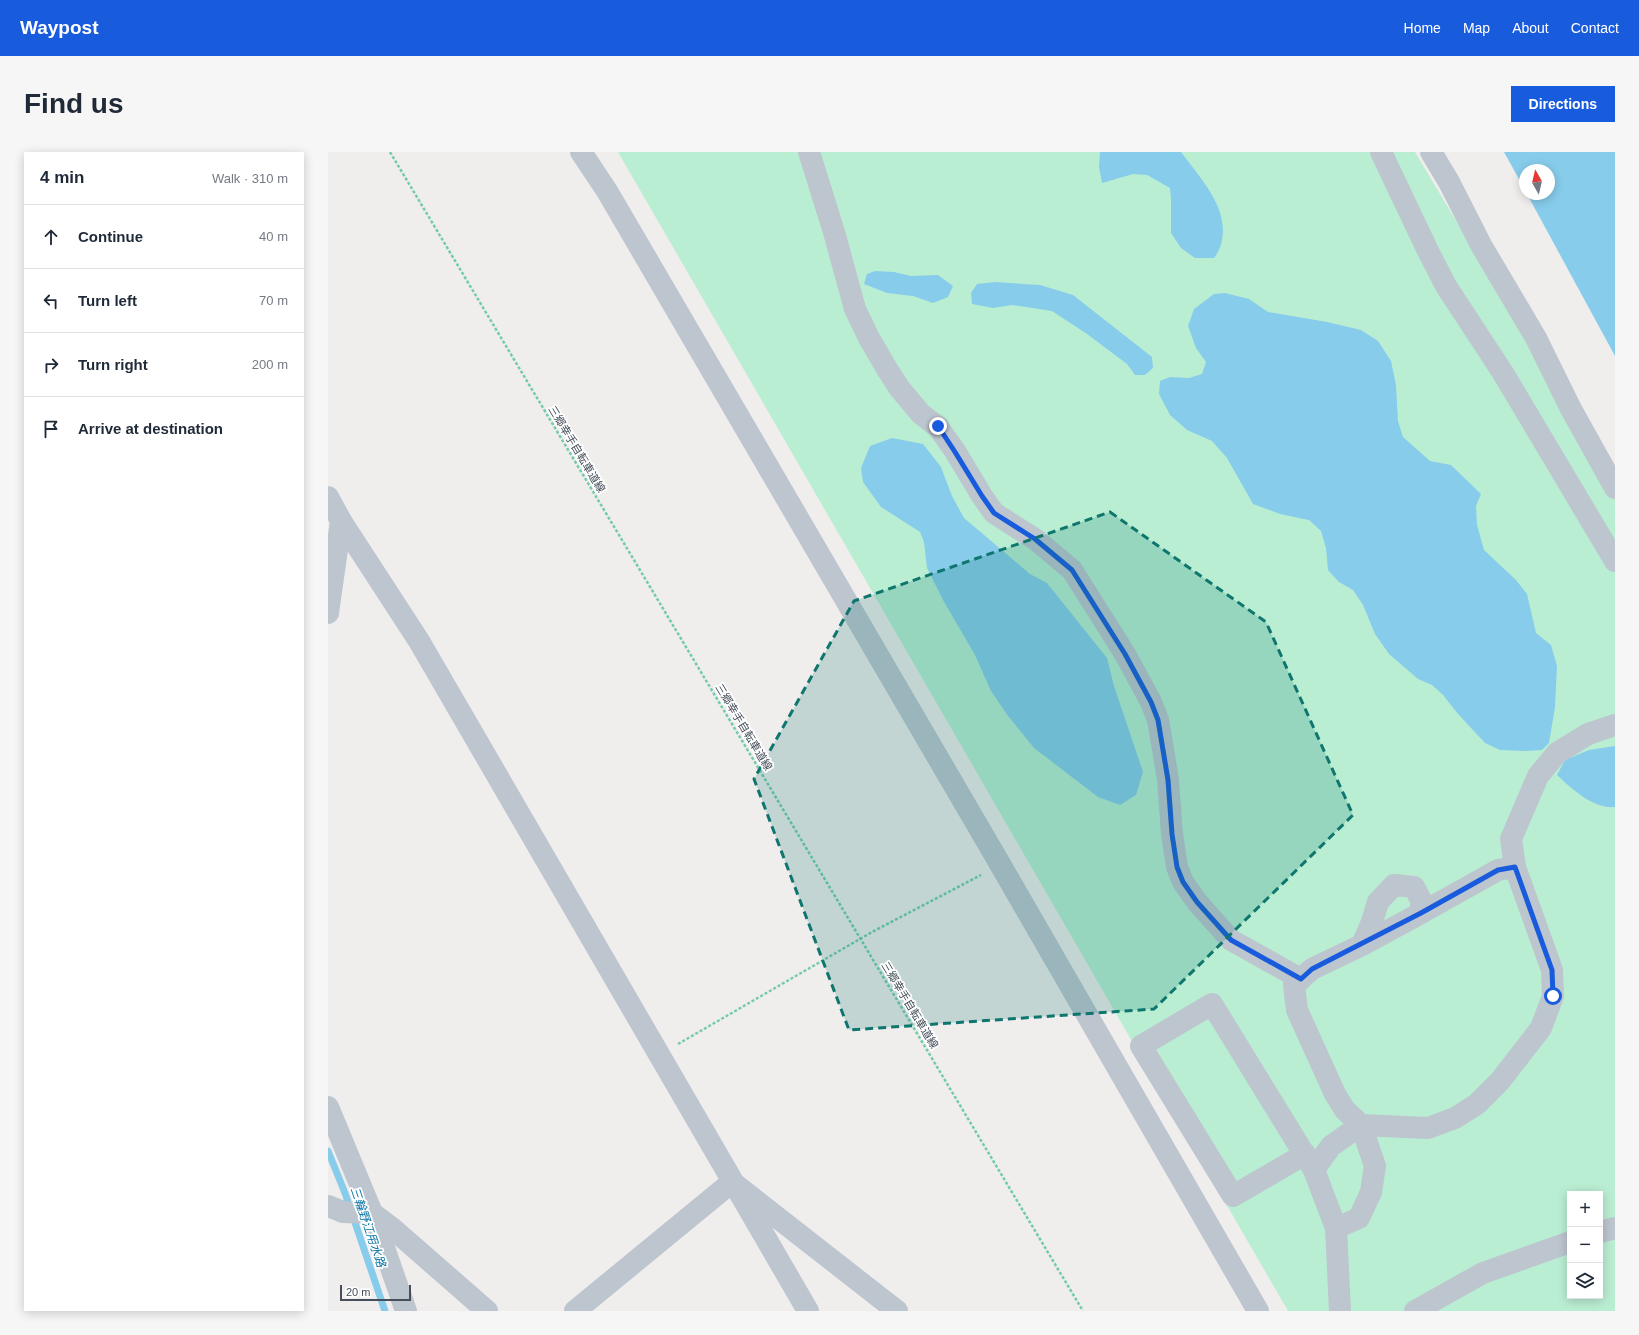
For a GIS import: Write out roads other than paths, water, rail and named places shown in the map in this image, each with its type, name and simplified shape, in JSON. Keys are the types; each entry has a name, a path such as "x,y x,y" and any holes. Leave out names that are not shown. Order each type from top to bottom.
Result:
{"street":[{"path":"581,152 607,191 993,852 1258,1311"},
{"path":"809,152 834,232 855,309 868,338 887,369 900,389 921,414 938,426 994,513 1035,539 1072,570 1125,654 1151,702 1158,720 1168,780 1172,834 1177,867 1183,882 1197,902 1231,940 1301,979"},
{"path":"1381,152 1446,286 1503,373 1615,560"},
{"path":"1431,152 1449,182 1481,244 1536,338 1571,409 1615,488"},
{"path":"328,497 341,521 419,641 808,1311"},
{"path":"328,613 341,521"},
{"path":"1340,1311 1336,1228 1310,1162 1212,1004 1141,1046 1233,1196 1310,1162 1361,1125 1428,1128 1455,1118 1477,1104 1491,1090 1541,1028 1553,996 1552,970 1515,867 1511,839 1538,776 1557,753 1588,734 1615,725"},
{"path":"1336,1228 1359,1218 1370,1192 1375,1166 1361,1125 1345,1110 1335,1094 1297,1010 1294,985 1312,969 1362,945 1498,870 1515,867"},
{"path":"1362,945 1372,922 1378,902 1394,884 1414,887 1421,900 1421,913"},
{"path":"328,1107 372,1213 406,1311"},
{"path":"575,1311 732,1182"},
{"path":"732,1182 897,1311"},
{"path":"328,1206 343,1212 372,1213 392,1228 487,1311"},
{"path":"1603,1231 1615,1228"},
{"path":"1415,1311 1483,1273 1567,1243"}],"water":[{"path":"1100,152 1181,152 1205,183 1218,206 1222,219 1223,231 1221,244 1214,258 1195,258 1181,248 1171,233 1170,188 1147,175 1133,174 1102,183 1099,167"},
{"path":"1504,152 1615,152 1615,356 1530,200 1555,200 1555,164 1519,164 1519,179"},
{"path":"875,271 894,272 911,276 938,275 953,286 948,297 933,303 913,296 887,293 864,284 867,274"},
{"path":"995,282 1040,285 1073,295 1152,357 1153,368 1145,375 1135,375 1127,364 1087,334 1052,311 1012,305 993,308 972,304 971,293 977,284"},
{"path":"1225,293 1249,299 1268,312 1327,322 1361,330 1378,341 1391,361 1396,385 1398,421 1403,437 1430,461 1451,465 1481,494 1476,506 1477,525 1484,550 1516,580 1527,594 1536,633 1551,645 1557,666 1555,707 1549,743 1542,750 1500,750 1485,743 1458,714 1443,695 1432,685 1418,679 1389,654 1375,634 1363,605 1353,590 1339,582 1328,570 1326,548 1321,531 1309,520 1280,514 1253,504 1227,458 1212,441 1187,430 1170,415 1159,394 1160,381 1170,377 1189,378 1202,374 1206,362 1196,348 1188,326 1194,309 1214,294"},
{"path":"892,438 923,444 941,467 952,496 964,518 1030,574 1047,583 1107,658 1114,686 1143,772 1136,795 1120,805 1098,797 1034,748 1008,716 991,691 975,655 943,600 927,568 924,542 920,532 881,507 863,482 861,468 870,446"},
{"path":"1615,746 1615,807 1599,805 1583,797 1557,775 1565,760 1589,750"}],"waterway":[{"name":"三輪野江用水路","path":"328,1151 345,1193 385,1311"}]}
